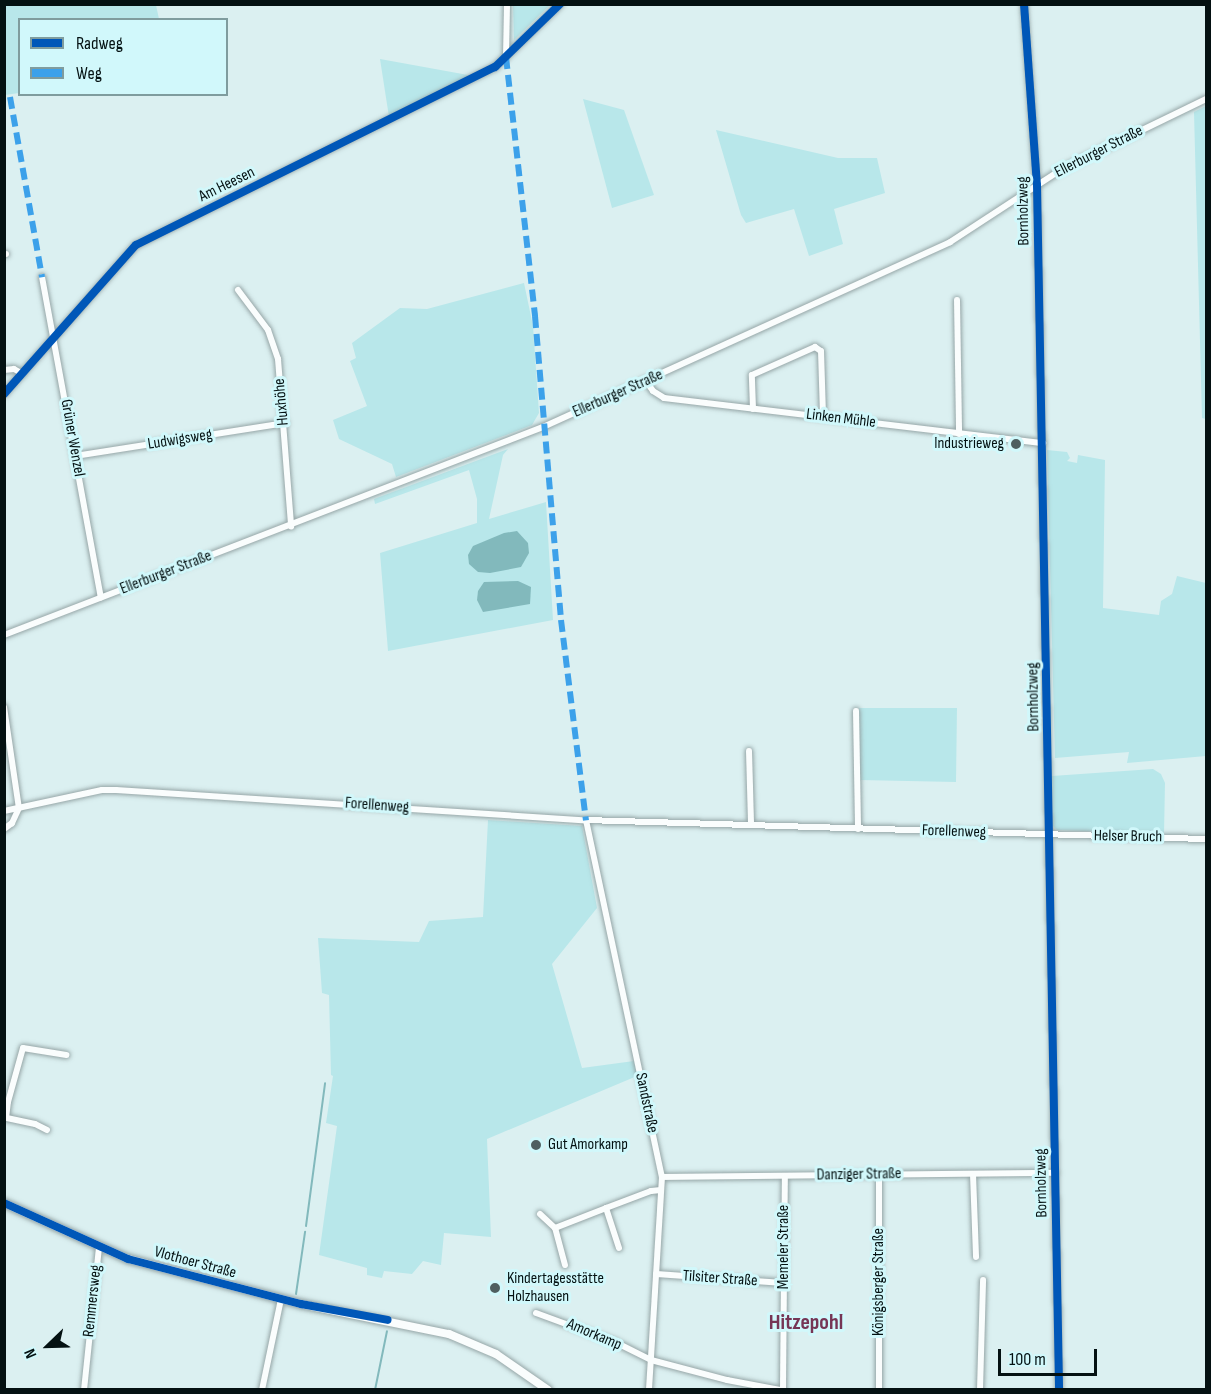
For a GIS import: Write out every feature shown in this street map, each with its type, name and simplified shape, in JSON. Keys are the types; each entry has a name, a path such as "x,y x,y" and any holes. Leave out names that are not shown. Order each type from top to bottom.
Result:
{"street":[{"path":"507,4 507,57"},
{"name":"Am Heesen","path":"4,394 129,251 142,241 481,75 507,57 560,4"},
{"name":"Bornholzweg","path":"1024,4 1037,185 1059,1389"},
{"name":"Ellerburger Straße","path":"4,635 486,451 646,381 950,242 1083,158 1206,99"},
{"name":"Grüner Wenzel","path":"42,277 101,598"},
{"name":"Huxhöhe","path":"238,290 274,343 278,359 285,423 291,526"},
{"path":"957,300 958,434"},
{"path":"753,409 752,375 815,346 821,351 823,416"},
{"path":"4,370 14,369 23,374"},
{"name":"Linken Mühle","path":"646,381 653,391 664,398 1043,443"},
{"name":"Ludwigsweg","path":"75,456 285,423"},
{"path":"4,707 19,808 12,823 4,829"},
{"path":"856,711 858,829"},
{"path":"749,751 751,824"},
{"name":"Forellenweg","path":"4,811 109,790 586,820 1050,835"},
{"name":"Sandstraße","path":"586,820 662,1177 649,1389"},
{"name":"Helser Bruch","path":"1050,835 1206,839"},
{"path":"47,1130 6,1118 6,1102 22,1048 66,1055"},
{"name":"Danziger Straße","path":"662,1177 1056,1173"},
{"path":"973,1174 976,1257"},
{"name":"Königsberger Straße","path":"879,1175 879,1389"},
{"name":"Memeler Straße","path":"782,1389 784,1177"},
{"path":"555,1228 651,1191 661,1191"},
{"name":"Vlothoer Straße","path":"4,1203 99,1248 169,1272 281,1299 449,1334 496,1354 548,1389"},
{"path":"606,1208 619,1248"},
{"path":"540,1214 555,1228 565,1265"},
{"name":"Remmersweg","path":"84,1389 99,1248"},
{"name":"Tilsiter Straße","path":"656,1274 784,1283"},
{"path":"980,1389 983,1280"},
{"path":"262,1389 281,1299"},
{"name":"Amorkamp","path":"536,1313 605,1338 651,1360 727,1380 782,1389"}],"shaded area":[{"path":"513,4 550,5 514,40"},
{"path":"4,5 156,5 159,18 18,18 18,93 5,95"},
{"path":"380,59 468,75 467,78 389,117"},
{"path":"583,99 624,110 654,195 612,208"},
{"path":"1206,106 1206,419 1202,418 1194,112"},
{"path":"716,130 838,158 877,158 885,193 834,209 843,244 809,256 794,209 746,223 741,215"},
{"path":"524,283 533,326 539,413 532,425 396,477 392,464 339,439 333,420 367,406 350,361 356,358 352,343 400,308 427,309"},
{"path":"508,449 503,455 489,519 546,502 553,620 388,651 380,553 477,523 477,499 469,470 375,504 374,499"},
{"path":"1047,450 1067,452 1070,458 1067,461 1077,463 1078,455 1105,460 1103,608 1159,615 1161,601 1172,594 1177,576 1206,583 1206,756 1127,763 1129,752 1055,758"},
{"path":"517,531 528,543 529,553 521,567 490,573 478,572 469,564 468,555 473,546 504,533"},
{"path":"518,581 531,587 530,604 483,612 477,600 478,591 484,582"},
{"path":"859,708 957,708 956,782 860,780"},
{"path":"1153,769 1161,774 1165,783 1164,834 1057,830 1053,826 1052,776"},
{"path":"488,820 582,826 597,908 552,964 582,1068 634,1061 637,1076 487,1139 491,1237 444,1233 441,1265 423,1261 412,1274 384,1271 382,1278 367,1275 367,1268 319,1255 337,1126 326,1123 333,1076 331,1075 329,995 322,993 318,938 419,942 429,921 483,917"}],"waterway":[{"path":"306,1226 325,1083"},
{"path":"296,1294 305,1232"},
{"path":"375,1390 387,1331"}],"marked path":[{"path":"506,57 535,316 561,620 586,820"},
{"path":"10,97 42,277"}],"cycle path":[{"path":"4,394 136,245 495,67 560,4"},
{"path":"1024,4 1037,185 1059,1390"},
{"path":"4,1203 128,1259 301,1304 388,1320"}],"place":[{"name":"Industrieweg","path":"1016,444"},
{"name":"Gut Amorkamp","path":"536,1145"},
{"name":"Kindertagesstätte Holzhausen","path":"495,1288"}],"district":[{"name":"Hitzepohl","path":"806,1323"}]}
